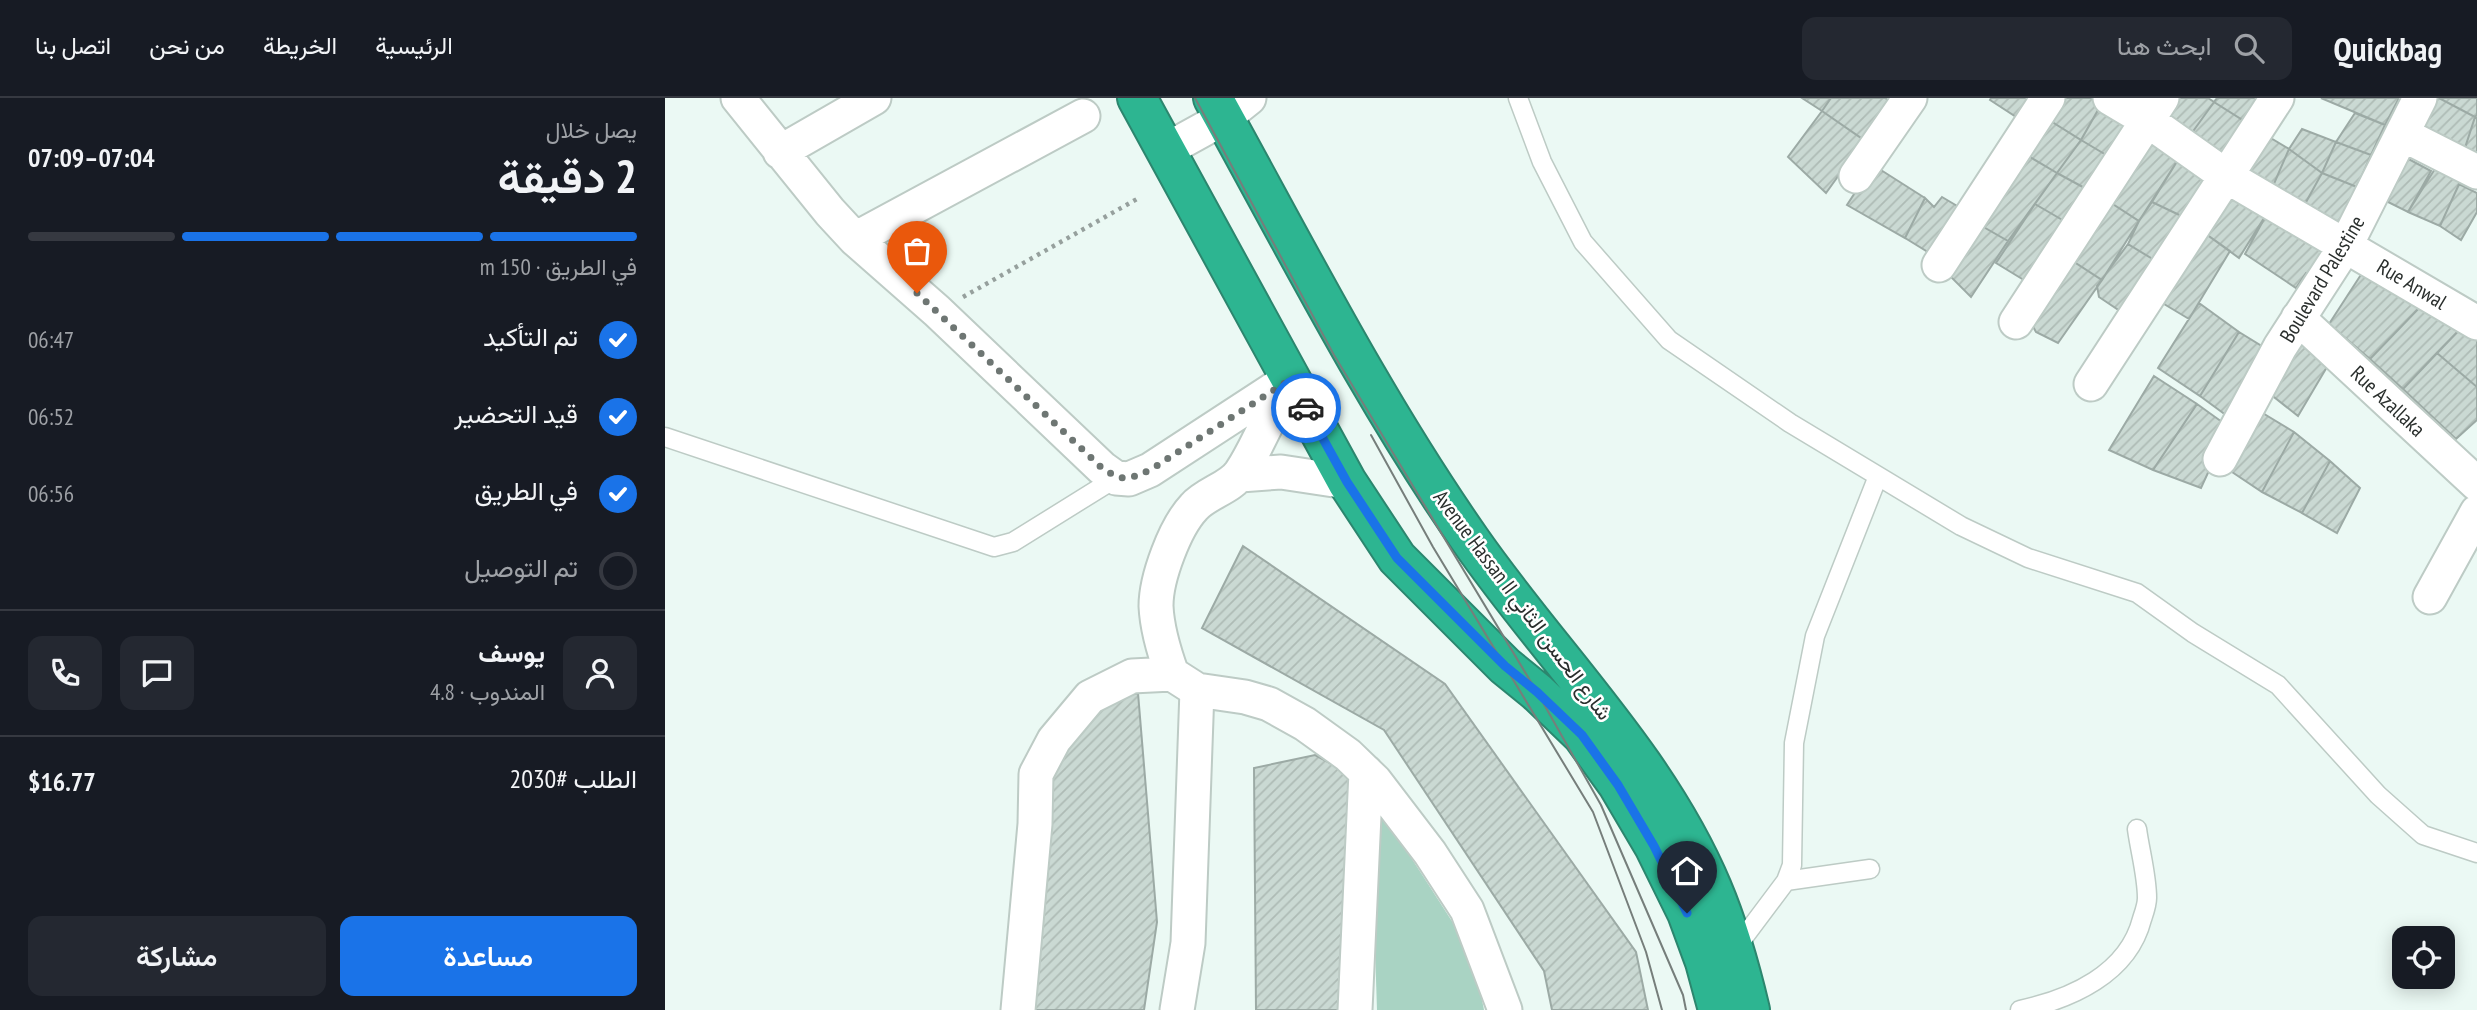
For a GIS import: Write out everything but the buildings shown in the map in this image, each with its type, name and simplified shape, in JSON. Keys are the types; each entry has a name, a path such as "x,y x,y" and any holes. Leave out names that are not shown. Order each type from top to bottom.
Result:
{"highway":[{"name":"Avenue Hassan II شارع الحسن الثاني","path":"1137,98 1347,482 1397,558 1505,666 1582,735 1618,785 1654,846 1687,913 1705,962 1718,1010"},
{"name":"Avenue Hassan II شارع الحسن الثاني","path":"1229,105 1350,349 1436,487 1472,543 1648,773 1684,832 1711,886 1735,948 1750,1010"}],"street":[{"path":"738,98 780,152 855,239 937,311 1057,427 1116,478 1129,479 1150,470 1292,382"},
{"path":"780,152 874,98"},
{"path":"1856,176 1910,98"},
{"path":"1939,265 2048,98"},
{"name":"Rue Anwal","path":"2110,98 2154,109 2226,176 2475,319"},
{"path":"2091,384 2277,98"},
{"name":"Boulevard Palestine","path":"2220,459 2280,348 2346,245 2420,98"},
{"path":"1166,150 1229,105"},
{"path":"2016,322 2154,109"},
{"path":"855,239 1083,116"},
{"path":"2402,134 2477,172"},
{"name":"Rue Azallaka","path":"2298,318 2477,484"},
{"path":"1177,1010 1188,943 1184,682 1162,644 1156,606 1159,585 1173,540 1194,506 1240,474 1292,382"},
{"path":"1240,474 1281,472 1347,482"},
{"path":"2430,597 2477,512"},
{"path":"1018,1010 1035,824 1036,774 1054,740 1090,697 1132,676 1184,682 1269,704 1305,724 1348,755 1391,801 1430,853 1467,910 1506,1010"},
{"path":"1355,1010 1366,772"}],"lane":[{"path":"1518,98 1542,162 1583,242 1669,341 1790,423 1961,526 2028,558 2137,593 2193,633 2278,685 2378,795 2423,835 2477,853"},
{"path":"665,437 995,547 1013,542 1116,478"},
{"path":"1735,948 1786,881 1792,865 1794,743 1815,636 1878,476"},
{"path":"2020,1010 2050,1007 2088,986 2117,965 2138,935 2147,899 2137,829"},
{"path":"1786,881 1870,869"}],"path":[{"path":"937,311 1137,199"}],"green space":[{"path":"1385,817 1473,954 1484,1010 1377,1010 1371,826"}],"tram line":[{"path":"1195,98 1334,355 1537,692 1601,805 1683,995 1686,1010"},
{"path":"1371,435 1433,547 1593,812 1646,952 1662,1010"}],"way so far":[{"path":"917,293 1057,427 1116,478 1129,479 1150,470 1291,379 1306,408"}],"route":[{"path":"1306,408 1347,482 1397,558 1505,666 1582,735 1618,785 1654,846 1687,913"}]}
